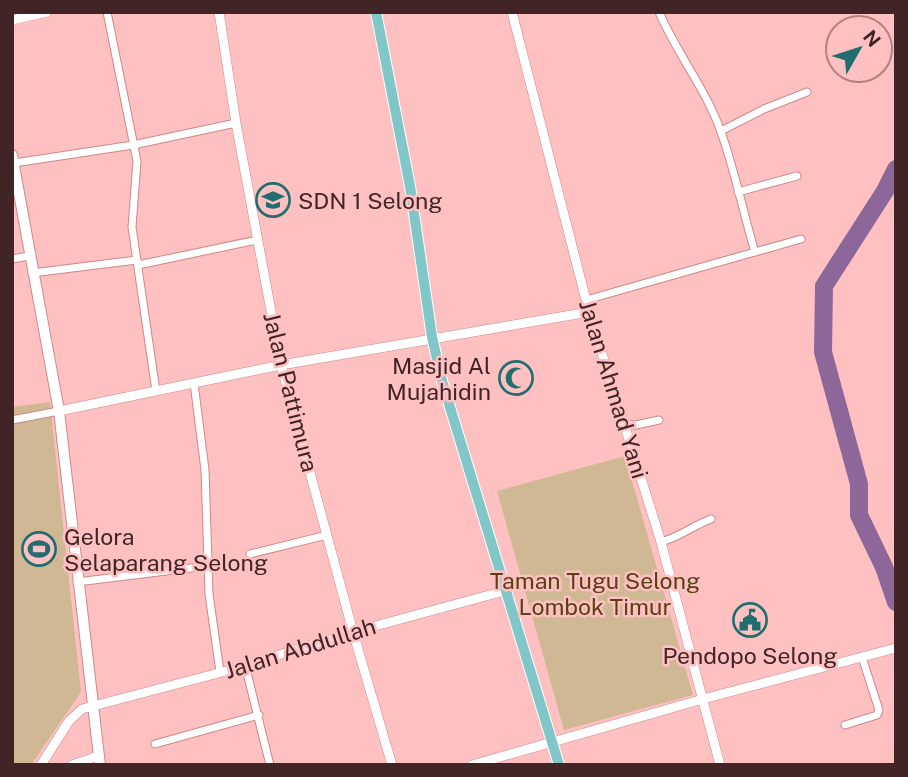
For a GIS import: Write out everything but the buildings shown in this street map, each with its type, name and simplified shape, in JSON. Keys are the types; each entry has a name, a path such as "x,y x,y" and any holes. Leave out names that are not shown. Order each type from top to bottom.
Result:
{"main road":[{"path":"376,12 410,186 432,337 451,415 508,590 559,765"},
{"path":"13,159 59,411 99,760"}],"street":[{"path":"12,20 47,12"},
{"path":"107,12 137,166 132,227 156,391"},
{"name":"Jalan Pattimura","path":"219,12 236,123 281,365 392,765"},
{"path":"659,12 701,88 721,131 755,251"},
{"name":"Jalan Ahmad Yani","path":"514,13 589,312 661,542 720,765"},
{"path":"721,131 764,109 807,92"},
{"path":"13,159 133,145 236,123"},
{"path":"738,192 797,176"},
{"path":"32,273 138,263 257,240"},
{"path":"586,300 801,240"},
{"path":"12,259 29,256"},
{"path":"12,420 281,365 589,312"},
{"path":"194,383 205,470 207,566 220,672"},
{"path":"623,424 636,425 659,420"},
{"path":"661,542 677,538 690,526 711,519"},
{"path":"250,554 327,535"},
{"path":"78,582 207,566"},
{"name":"Jalan Abdullah","path":"92,706 508,590"},
{"path":"472,765 703,699 896,648"},
{"path":"845,725 871,719 879,710 862,657"},
{"path":"245,665 270,765"},
{"path":"41,765 69,721 82,709 92,706"},
{"path":"155,744 259,715"},
{"path":"72,765 99,760"}],"green space":[{"name":"Gelora Selaparang Selong","path":"50,402 81,692 31,765 12,765 12,407"},
{"name":"Taman Tugu Selong Lombok Timur","path":"625,456 693,695 564,730 497,491"}],"waterway":[{"path":"896,169 885,191 824,286 823,352 859,484 859,515 884,567 896,602"}],"place":[{"name":"SDN 1 Selong","path":"273,200"},
{"name":"Masjid Al Mujahidin","path":"516,378"},
{"name":"Gelora Selaparang Selong","path":"39,549"},
{"name":"Pendopo Selong","path":"750,620"}]}
